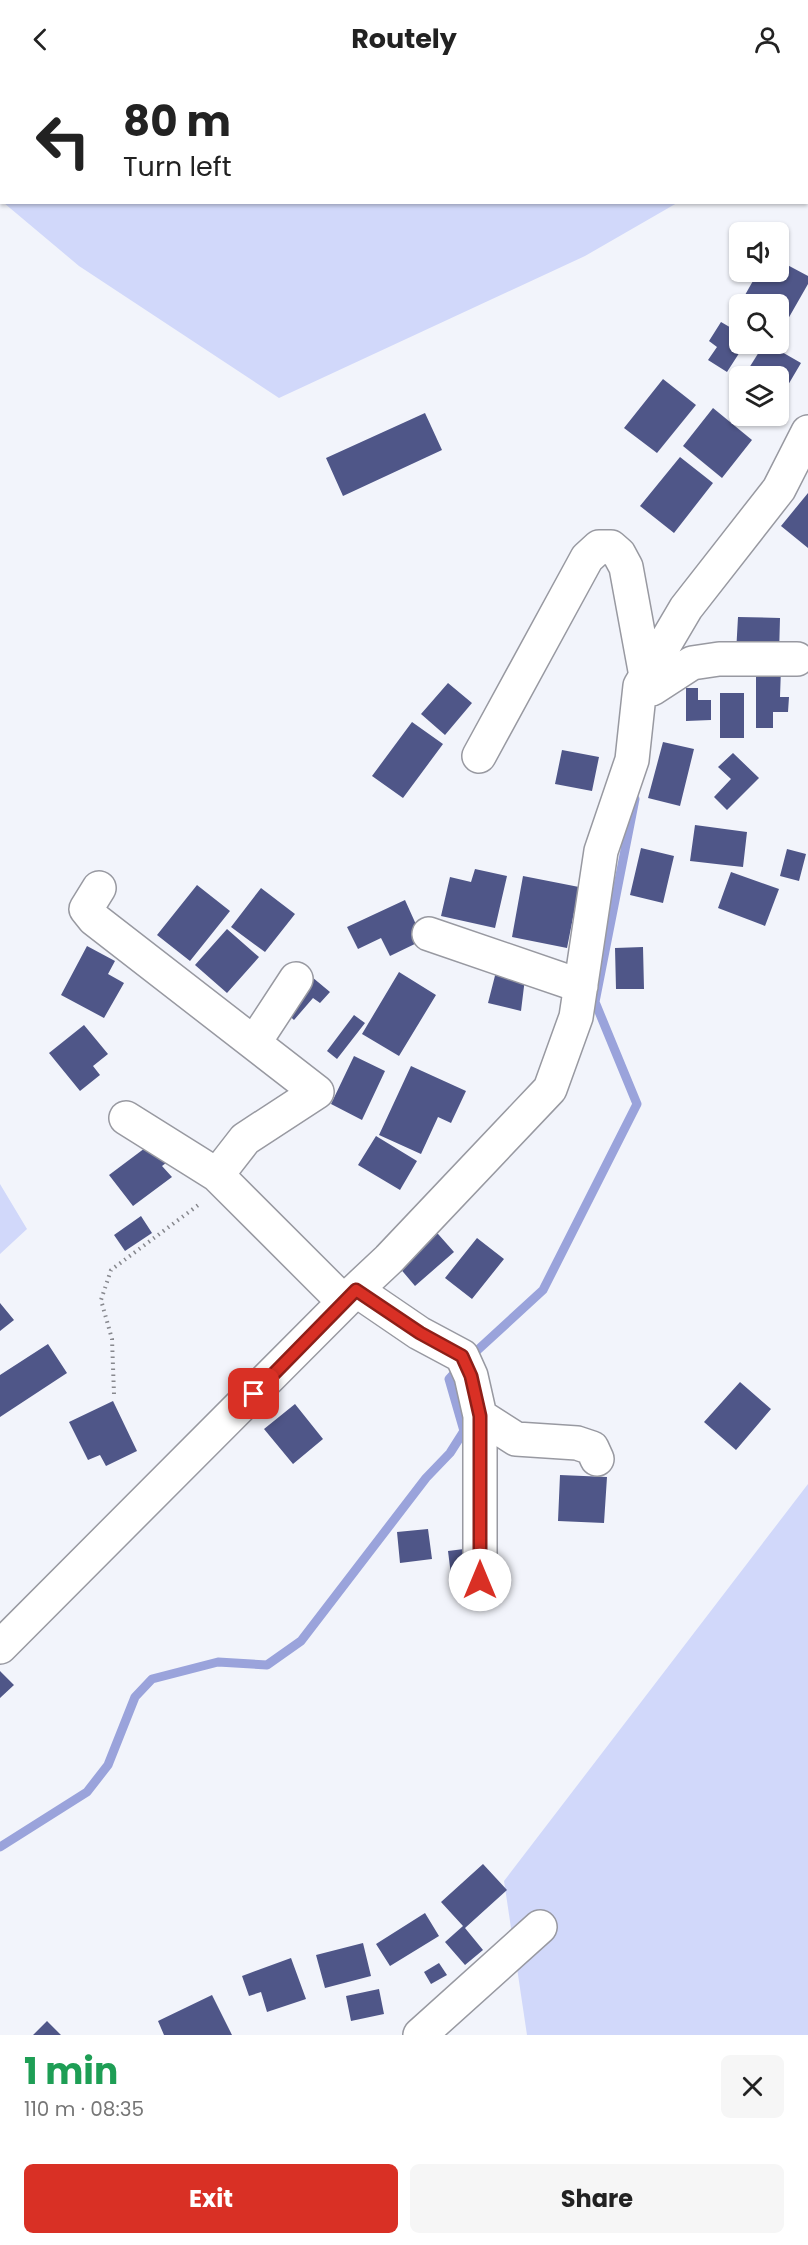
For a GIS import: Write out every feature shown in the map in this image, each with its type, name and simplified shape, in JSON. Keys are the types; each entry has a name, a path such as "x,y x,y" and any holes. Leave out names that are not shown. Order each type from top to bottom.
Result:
{"street":[{"path":"0,1647 389,1259 550,1089 576,1017 601,851 632,760 654,681 686,608 779,489 808,432"},
{"path":"479,756 587,558 599,548 611,546 619,554 626,567 654,681"},
{"path":"654,681 692,663 719,659 797,659"},
{"path":"99,888 86,909 94,920 317,1092 245,1139 217,1175"},
{"path":"429,934 581,986"},
{"path":"254,1043 296,979"},
{"path":"126,1118 217,1175 350,1296 420,1333 467,1366 480,1416 480,1580"},
{"path":"480,1416 516,1438 577,1443 592,1448 597,1459"},
{"path":"420,2035 540,1927"}],"path":[{"path":"114,1394 112,1339 101,1300 111,1270 219,1190 217,1175"}],"shaded area":[{"path":"5,204 675,204 585,256 279,398 79,266"},
{"path":"0,1184 27,1229 0,1254"},
{"path":"808,1484 808,2035 527,2035 504,1881"}],"building":[{"path":"789,266 808,276 808,284 789,317 789,294 746,294 752,282 789,282"},
{"path":"721,322 729,327 729,354 739,354 727,372 708,360 717,347 709,341"},
{"path":"758,354 785,354 801,363 789,383 789,366 750,366"},
{"path":"663,379 696,405 657,453 624,428"},
{"path":"713,408 729,421 729,426 735,426 752,440 722,478 683,446"},
{"path":"425,413 442,450 343,496 326,458"},
{"path":"680,457 713,483 674,533 640,506"},
{"path":"808,493 808,548 781,526"},
{"path":"738,617 780,618 779,655 736,653"},
{"path":"756,668 781,668 780,697 789,697 788,712 773,712 773,728 756,728"},
{"path":"448,683 472,703 445,735 421,714"},
{"path":"686,688 698,688 698,700 711,700 711,720 686,721"},
{"path":"720,693 744,693 744,738 720,738"},
{"path":"412,722 443,744 403,798 372,776"},
{"path":"663,742 694,749 680,806 648,798"},
{"path":"562,750 599,757 592,791 555,784"},
{"path":"733,753 759,778 727,810 714,797 731,779 718,767"},
{"path":"695,825 747,832 743,867 690,861"},
{"path":"641,848 674,856 663,903 630,895"},
{"path":"787,849 806,854 799,881 780,876"},
{"path":"475,869 507,876 495,928 441,916 450,877 471,882"},
{"path":"731,872 779,889 765,926 718,908"},
{"path":"523,876 579,887 567,948 512,937"},
{"path":"197,885 230,911 190,961 157,935"},
{"path":"261,888 295,914 265,952 231,927"},
{"path":"405,900 423,940 390,956 381,938 358,949 347,927"},
{"path":"227,929 259,957 227,993 195,965"},
{"path":"87,946 115,961 108,974 124,983 104,1018 61,995"},
{"path":"643,947 644,989 616,989 615,948"},
{"path":"499,960 526,970 521,1011 488,1003"},
{"path":"306,972 330,992 320,1003 313,998 294,1020 280,1007"},
{"path":"399,972 436,995 399,1056 362,1034"},
{"path":"354,1015 365,1023 337,1059 327,1051"},
{"path":"84,1025 108,1054 93,1066 100,1075 80,1091 49,1053"},
{"path":"354,1056 385,1071 362,1120 331,1104"},
{"path":"411,1066 466,1091 451,1123 438,1117 421,1154 379,1135"},
{"path":"376,1136 417,1161 400,1190 358,1165"},
{"path":"157,1139 179,1153 162,1166 172,1177 133,1206 109,1175"},
{"path":"141,1216 152,1233 125,1251 114,1235"},
{"path":"431,1226 454,1252 415,1286 393,1260"},
{"path":"477,1238 504,1259 472,1299 445,1278"},
{"path":"0,1303 14,1320 0,1331"},
{"path":"48,1344 67,1373 0,1417 0,1375"},
{"path":"740,1382 771,1409 736,1450 704,1422"},
{"path":"113,1401 137,1451 106,1466 100,1455 88,1460 69,1422"},
{"path":"295,1404 323,1439 293,1464 264,1429"},
{"path":"560,1475 607,1477 604,1523 558,1521"},
{"path":"428,1529 432,1559 400,1563 397,1532"},
{"path":"464,1549 467,1574 451,1575 448,1551"},
{"path":"0,1671 14,1685 0,1698"},
{"path":"483,1864 507,1890 465,1928 483,1950 465,1965 445,1942 463,1926 441,1902"},
{"path":"425,1913 439,1936 390,1966 376,1944"},
{"path":"363,1943 371,1976 325,1988 316,1955"},
{"path":"291,1958 306,1999 267,2012 261,1992 249,1996 242,1976"},
{"path":"439,1963 447,1975 431,1984 424,1972"},
{"path":"379,1989 384,2014 351,2021 346,1996"},
{"path":"212,1995 232,2035 164,2035 158,2021"},
{"path":"47,2021 61,2035 33,2035"}],"waterway":[{"path":"470,1357 543,1290 637,1104 595,1002 635,799"},
{"path":"0,1847 87,1792 108,1765 135,1697 152,1679 218,1662 267,1665 301,1641 426,1478 450,1453 464,1431 449,1379 460,1367"}],"route":[{"path":"254,1394 356,1290 420,1333 462,1356 471,1376 480,1416 480,1580"}]}
